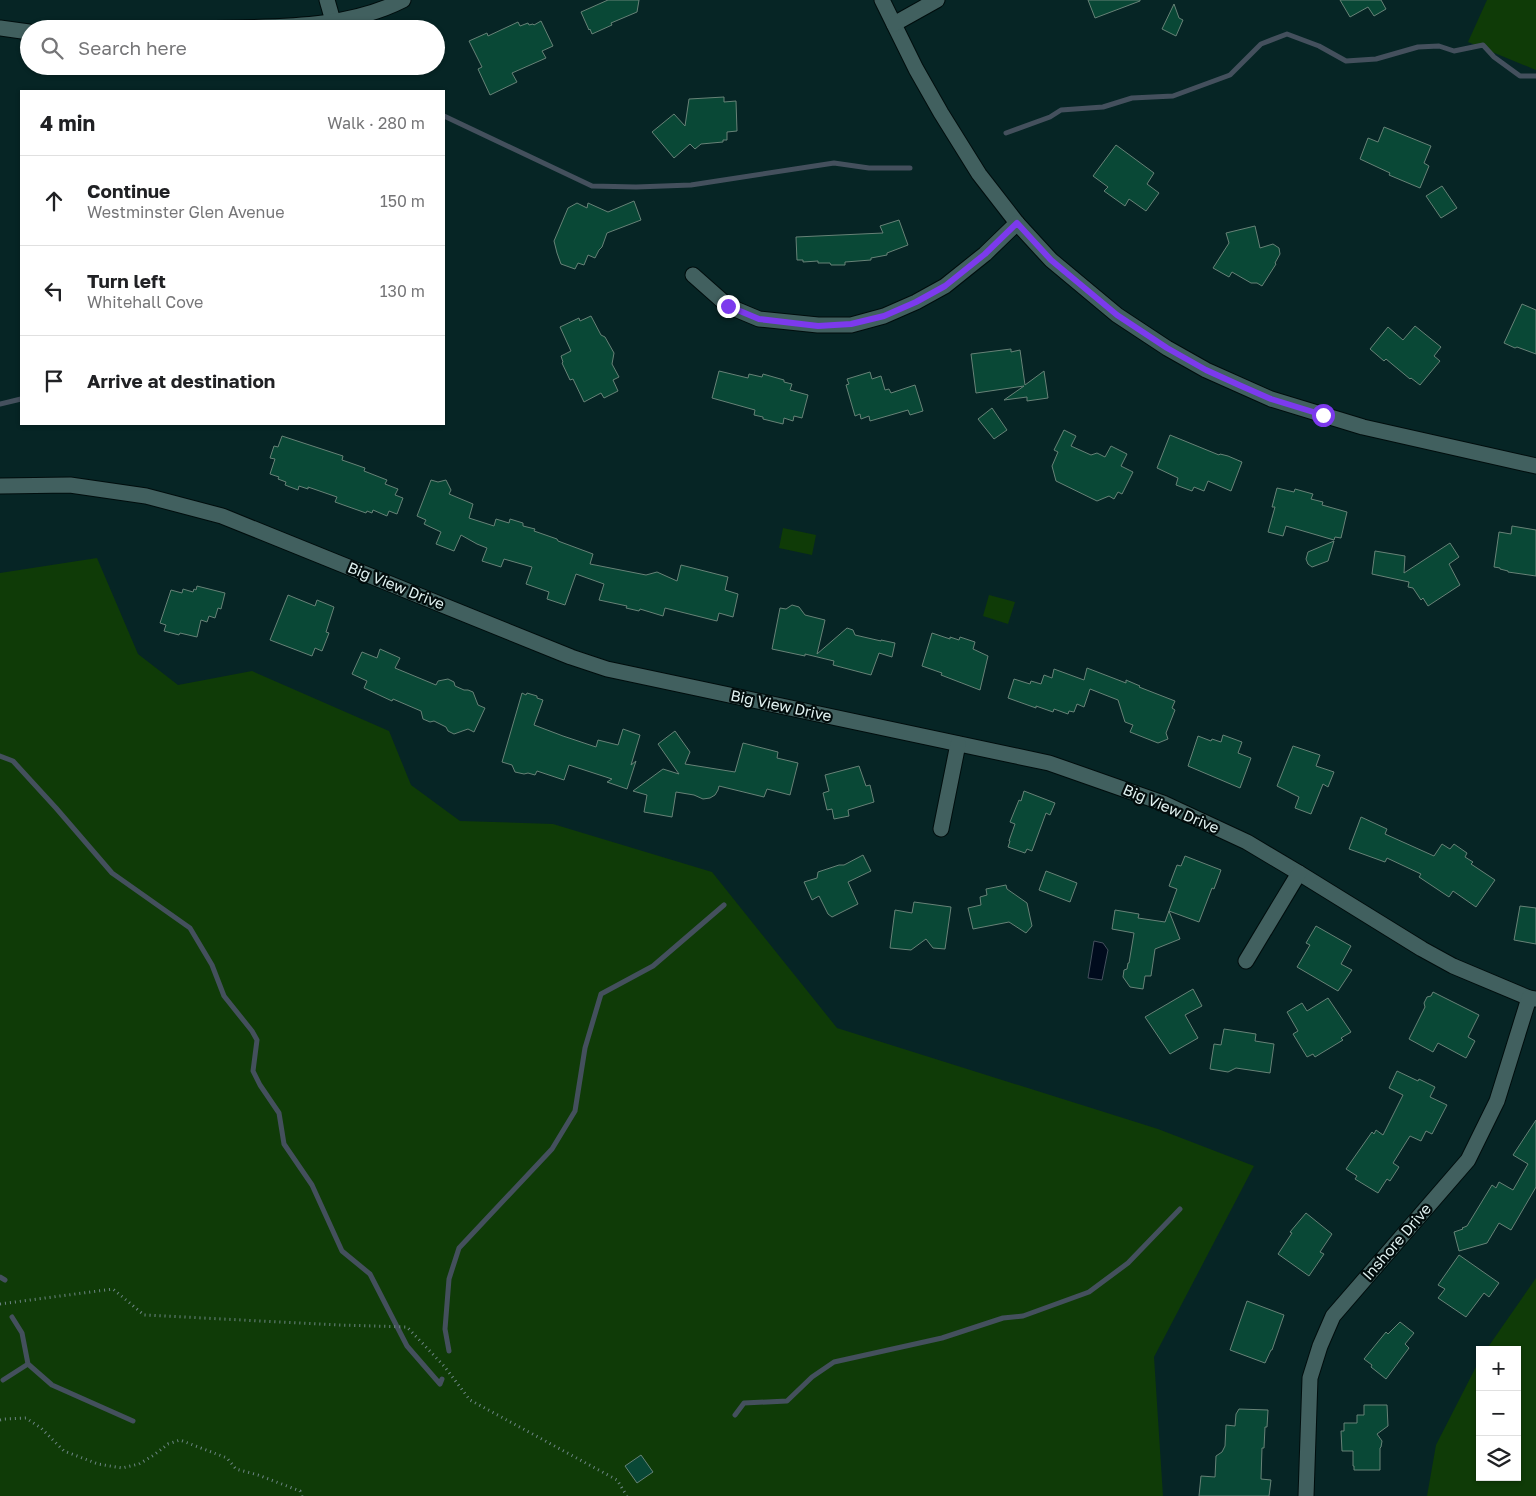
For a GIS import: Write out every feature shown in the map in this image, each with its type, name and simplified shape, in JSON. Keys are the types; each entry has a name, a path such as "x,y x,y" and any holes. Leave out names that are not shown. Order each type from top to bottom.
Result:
{"street":[{"path":"327,0 333,20"},
{"path":"338,20 373,13 403,0"},
{"path":"882,0 916,69 956,139 979,174 1017,223 1051,260 1117,315 1167,348 1206,370 1271,399 1355,425 1536,466"},
{"path":"894,24 937,0"},
{"path":"0,28 20,31"},
{"path":"693,275 728,306 759,319 818,326 851,324 884,316 916,302 945,286 985,254 1017,223"},
{"name":"Big View Drive","path":"0,486 70,485 146,496 222,516 571,657 606,669 1049,763 1163,803 1247,842 1422,949 1453,966 1533,999"},
{"path":"941,829 958,744"},
{"path":"1246,961 1299,873"},
{"name":"Inshore Drive","path":"1306,1496 1310,1378 1320,1346 1333,1316 1468,1160 1497,1101 1533,999"}],"path":[{"path":"0,1304 113,1289 144,1315 407,1327 444,1366 470,1400 617,1480 627,1496"},
{"path":"0,1420 26,1418 41,1428 64,1451 98,1464 122,1468 139,1464 168,1444 180,1440 227,1458 236,1469 300,1491 302,1496"}],"green space":[{"path":"1487,0 1536,0 1536,70 1468,42"},
{"path":"783,528 816,535 812,555 779,548"},
{"path":"97,558 138,654 178,685 252,671 389,731 411,785 460,821 553,824 712,872 837,1028 1158,1129 1254,1166 1154,1357 1163,1496 0,1496 0,573"},
{"path":"989,595 1015,602 1008,624 983,616"},
{"path":"1536,1278 1536,1496 1427,1496 1436,1445 1476,1367 1476,1481 1521,1481 1521,1346 1489,1346"}],"water":[{"path":"1094,941 1103,943 1108,950 1102,980 1088,978"}],"building":[{"path":"608,0 639,0 637,12 611,23 612,25 592,34 581,12"},
{"path":"1088,0 1140,0 1140,1 1095,18"},
{"path":"1340,0 1381,0 1386,9 1374,16 1368,7 1350,17"},
{"path":"1174,4 1179,18 1183,20 1176,36 1162,29"},
{"path":"541,21 553,46 542,51 546,58 512,73 517,82 490,95 478,69 482,67 469,41 487,33 488,36 518,22 520,26 528,23 529,25 534,25"},
{"path":"724,97 724,102 736,101 737,131 727,132 727,140 723,140 723,142 701,144 695,149 690,144 674,158 652,132 674,114 685,126 689,99"},
{"path":"1384,127 1431,146 1424,163 1429,166 1420,188 1389,175 1390,173 1360,159 1368,138 1378,142"},
{"path":"1116,145 1154,173 1147,184 1159,193 1146,211 1129,199 1125,206 1104,191 1108,187 1093,176"},
{"path":"1442,186 1457,208 1441,218 1426,196"},
{"path":"634,201 641,220 607,233 602,247 595,258 588,255 584,265 578,263 575,269 561,264 554,241 568,208 577,203 587,208 588,203 608,212"},
{"path":"899,220 908,245 887,253 887,255 871,258 871,260 845,262 845,265 797,260 796,237 883,233 880,226"},
{"path":"1255,226 1260,248 1273,244 1279,248 1280,254 1262,286 1257,283 1251,283 1232,272 1229,277 1213,268 1229,243 1226,233"},
{"path":"1522,304 1536,310 1536,354 1504,343"},
{"path":"591,316 601,335 605,337 614,353 612,364 619,377 613,380 618,391 604,398 601,393 584,402 573,379 570,380 562,363 561,356 571,351 560,327 579,318 580,321"},
{"path":"1415,326 1441,347 1434,356 1440,361 1420,385 1386,359 1384,361 1370,349 1388,327 1403,340"},
{"path":"1011,349 1011,352 1020,350 1025,385 1044,371 1048,398 1027,401 1027,397 1004,400 1024,386 976,393 971,354"},
{"path":"719,371 748,378 749,374 762,377 763,374 792,384 790,390 808,395 802,418 794,416 793,421 784,418 783,424 754,415 755,410 712,398"},
{"path":"870,372 872,379 881,376 885,390 889,389 891,393 915,385 923,411 910,415 908,410 870,421 869,416 861,419 860,414 855,416 846,385 849,384 847,379"},
{"path":"992,408 1007,430 994,439 978,419"},
{"path":"1064,430 1076,436 1071,446 1091,455 1097,453 1105,457 1111,446 1127,454 1121,466 1133,472 1122,494 1118,492 1114,499 1109,496 1097,501 1056,481 1052,466 1058,452 1054,450"},
{"path":"1170,435 1219,455 1228,456 1242,462 1231,491 1208,481 1204,491 1194,487 1192,491 1176,485 1178,478 1157,468"},
{"path":"282,436 343,456 342,460 365,468 364,471 387,480 385,484 398,489 395,495 403,498 397,514 389,511 387,516 373,510 372,513 367,511 366,513 335,502 337,497 308,487 308,489 299,486 298,490 285,485 286,482 270,474 275,459 270,458 274,446 278,447"},
{"path":"431,480 438,482 446,480 451,490 449,494 473,504 469,518 494,526 496,519 509,523 510,519 523,523 523,526 535,529 534,531 593,554 590,564 646,575 657,572 677,581 681,565 728,577 725,590 738,594 733,617 719,613 717,621 665,608 663,616 640,609 639,611 626,608 627,606 599,600 604,584 576,574 565,605 547,599 549,592 526,584 532,567 504,559 501,567 482,561 487,548 461,535 454,551 436,544 441,532 424,524 426,520 417,516"},
{"path":"1277,488 1294,492 1295,489 1313,494 1311,499 1323,502 1322,505 1347,512 1341,538 1335,537 1334,540 1286,526 1283,536 1268,532 1275,507 1272,507"},
{"path":"1512,526 1536,530 1536,576 1508,572 1494,567 1499,532 1511,534"},
{"path":"1334,541 1328,561 1312,567 1308,564 1306,559 1308,552"},
{"path":"1450,543 1459,557 1449,564 1460,585 1428,606 1423,598 1421,600 1413,588 1408,587 1409,582 1372,574 1375,551 1405,556 1404,573"},
{"path":"197,586 225,593 221,609 218,608 215,618 209,616 207,622 201,620 197,637 164,631 166,625 160,623 171,590 182,593 183,589 193,592"},
{"path":"288,595 315,606 317,600 334,607 326,632 329,633 322,651 315,648 312,656 270,640"},
{"path":"792,605 799,607 805,615 825,620 817,654 847,628 853,630 855,635 895,643 892,657 879,653 871,675 833,665 834,661 772,649 780,608 786,609"},
{"path":"932,633 950,639 950,637 959,640 960,637 975,642 973,649 988,656 980,690 922,666"},
{"path":"380,649 400,658 395,668 436,685 438,681 448,679 454,682 455,686 473,692 478,705 485,708 474,732 468,729 454,734 448,731 446,727 434,721 430,722 423,719 421,711 393,699 392,701 364,688 367,681 352,674 362,652 377,658"},
{"path":"1087,668 1126,683 1126,680 1175,701 1172,708 1175,710 1166,733 1168,739 1158,743 1130,732 1133,725 1125,722 1118,700 1090,689 1084,707 1077,704 1074,712 1069,711 1068,714 1054,709 1053,712 1036,706 1036,708 1008,698 1014,679 1030,684 1031,681 1041,684 1044,675 1052,678 1054,669 1084,680"},
{"path":"522,693 537,696 537,698 543,700 534,725 563,736 596,747 598,740 618,745 623,729 640,735 631,765 636,761 627,789 607,782 612,779 569,765 564,780 537,771 535,775 515,772 512,765 502,762"},
{"path":"675,731 690,752 685,764 735,772 743,743 778,752 777,758 798,763 790,795 767,789 764,797 719,786 715,795 703,799 694,795 676,792 672,817 644,812 647,795 633,791 663,769 679,774 658,744"},
{"path":"1223,735 1242,742 1238,753 1251,758 1240,788 1188,766 1198,736 1211,741 1212,739 1221,742"},
{"path":"1293,746 1320,755 1316,766 1334,772 1328,787 1323,784 1311,814 1295,808 1299,797 1277,786"},
{"path":"859,766 866,786 870,785 874,802 848,810 849,816 834,819 832,809 827,810 823,793 829,791 825,775"},
{"path":"1024,791 1055,803 1050,815 1046,813 1032,851 1027,849 1025,853 1008,847 1015,824 1010,822"},
{"path":"1361,817 1387,829 1385,834 1434,856 1442,844 1450,849 1454,844 1467,853 1465,857 1473,862 1471,864 1495,880 1476,907 1453,891 1449,897 1419,877 1421,874 1387,858 1385,862 1349,849"},
{"path":"863,855 871,871 848,882 858,904 832,917 828,914 819,896 812,900 804,882 817,878 818,872 844,865"},
{"path":"1185,856 1221,870 1199,922 1169,911 1177,889 1169,886 1177,865 1181,866"},
{"path":"1046,871 1077,883 1070,902 1039,890"},
{"path":"1006,885 1007,889 1027,903 1032,926 1026,933 1009,922 973,929 968,908 981,905 980,897 987,895 986,889"},
{"path":"914,902 951,907 945,949 933,948 926,939 911,950 890,948 895,910 912,913"},
{"path":"1520,906 1536,908 1536,944 1514,940"},
{"path":"1115,910 1139,914 1138,918 1165,922 1169,911 1180,939 1155,949 1151,976 1145,976 1143,989 1130,987 1123,977 1124,970 1127,969 1129,963 1134,933 1112,929"},
{"path":"1316,926 1351,946 1341,964 1352,970 1338,991 1297,967 1310,945 1306,943"},
{"path":"1193,989 1202,1006 1185,1015 1198,1038 1170,1054 1145,1017"},
{"path":"1433,992 1479,1015 1468,1037 1475,1041 1466,1058 1438,1043 1433,1052 1409,1039 1425,1007 1424,1003 1427,997 1431,996"},
{"path":"1328,998 1351,1032 1341,1038 1343,1040 1315,1057 1313,1054 1307,1057 1293,1034 1298,1031 1287,1012 1302,1003 1307,1011"},
{"path":"1224,1029 1256,1034 1255,1041 1274,1044 1270,1073 1236,1068 1228,1072 1210,1069 1214,1044 1221,1045"},
{"path":"1397,1071 1435,1087 1430,1097 1447,1105 1432,1134 1426,1131 1421,1141 1410,1136 1393,1163 1399,1167 1390,1181 1387,1179 1378,1193 1355,1179 1357,1176 1346,1169 1372,1132 1374,1134 1376,1130 1383,1135 1403,1095 1389,1088"},
{"path":"1536,1120 1536,1187 1511,1230 1499,1223 1487,1243 1459,1251 1454,1232 1467,1226 1492,1185 1496,1188 1499,1182 1513,1190 1528,1164 1513,1155"},
{"path":"1306,1213 1332,1234 1320,1252 1324,1254 1309,1276 1278,1254 1292,1233 1290,1232"},
{"path":"1459,1255 1499,1283 1489,1297 1484,1293 1466,1317 1438,1298 1445,1289 1438,1285"},
{"path":"1247,1301 1284,1315 1272,1350 1265,1363 1230,1350"},
{"path":"1400,1322 1414,1333 1405,1344 1409,1348 1386,1379 1364,1359 1386,1332 1388,1334"},
{"path":"1364,1405 1387,1405 1388,1426 1377,1434 1382,1441 1380,1448 1380,1470 1354,1470 1353,1451 1342,1451 1341,1431 1344,1431 1344,1423 1357,1423 1357,1415 1364,1415"},
{"path":"1239,1409 1268,1410 1264,1448 1262,1448 1261,1479 1271,1480 1269,1496 1199,1496 1201,1476 1215,1477 1216,1456 1222,1452 1225,1446 1226,1425 1235,1426 1236,1414"},
{"path":"641,1455 653,1472 637,1483 625,1466"}],"waterway":[{"path":"1006,133 1050,117 1061,110 1103,107 1132,98 1173,96 1230,75 1261,44 1287,34 1319,46 1346,61 1376,59 1418,47 1439,46 1454,51 1483,45 1494,57 1520,76 1536,76"},
{"path":"445,116 592,186 691,185 834,163 869,168 910,168"},
{"path":"0,404 20,399"},
{"path":"0,756 13,761 112,873 190,928 212,965 224,996 257,1040 253,1071 279,1113 284,1144 312,1185 342,1251 370,1274 407,1346 440,1384 442,1379"},
{"path":"449,1351 445,1329 449,1279 459,1248 552,1149 575,1111 585,1048 601,994 653,966 724,905"},
{"path":"735,1415 744,1403 787,1401 812,1377 834,1362 942,1338 1003,1318 1023,1316 1089,1292 1128,1263 1180,1209"},
{"path":"0,1277 5,1280"},
{"path":"12,1317 22,1333 28,1364 52,1385 133,1421"},
{"path":"3,1380 28,1364"}],"route":[{"path":"728,306 759,319 818,326 851,324 884,316 916,302 945,286 985,254 1017,223 1051,260 1117,315 1167,348 1206,370 1271,399 1323,415"}]}
